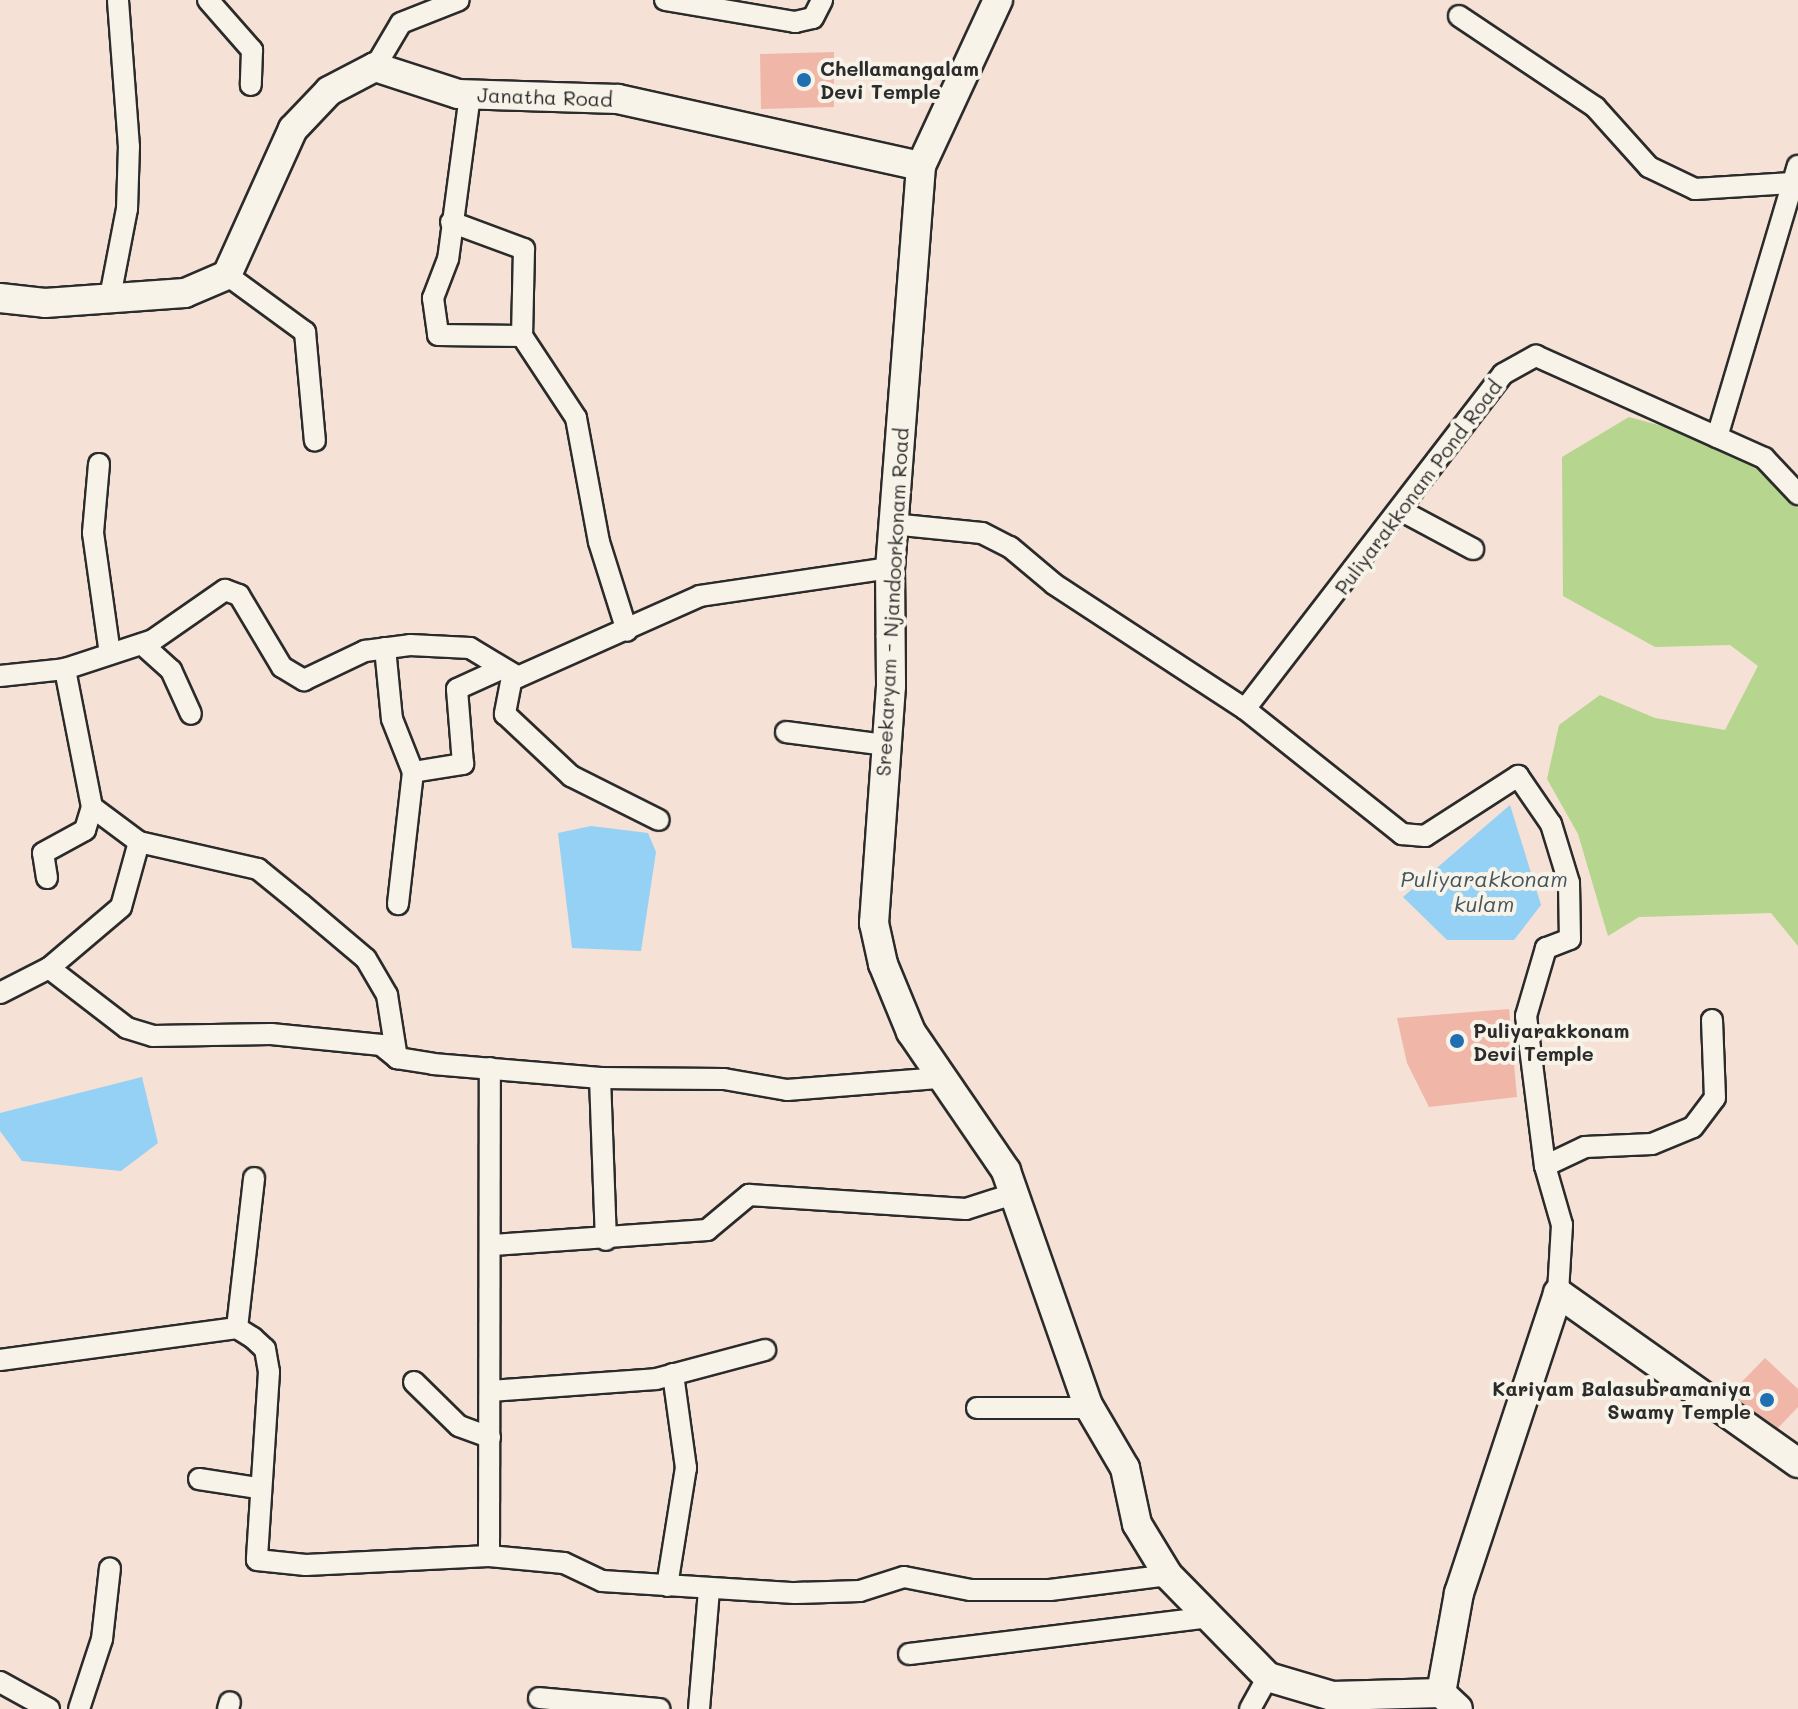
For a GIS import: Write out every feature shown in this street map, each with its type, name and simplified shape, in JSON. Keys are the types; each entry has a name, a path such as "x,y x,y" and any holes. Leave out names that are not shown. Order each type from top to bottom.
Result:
{"main road":[{"name":"Sreekaryam - Njandoorkonam Road","path":"998,0 921,166 892,524 886,745 874,923 895,1002 938,1078 1006,1171 1090,1408 1125,1468 1137,1524 1168,1575 1204,1618 1268,1677 1332,1696 1450,1701"},
{"path":"0,298 45,303 185,293 227,275 293,129 329,91 375,67"},
{"name":"Janatha Road","path":"375,67 470,95 618,99 921,166"},
{"path":"1450,1701 1459,1593 1558,1293 1798,1463"}],"street":[{"path":"110,297 129,162 118,0"},
{"path":"208,0 252,50 251,85"},
{"path":"375,67 401,23 459,0"},
{"path":"665,0 795,22 813,18 822,0"},
{"path":"1459,16 1574,91 1649,167 1683,184 1695,189 1795,174 1717,437 1764,458 1798,494"},
{"path":"470,95 448,259 433,298 438,335 522,336"},
{"path":"451,222 524,249 522,336 576,418 599,542 627,631"},
{"path":"227,275 305,332 315,441"},
{"name":"Puliyarakkonam Pond Road","path":"1245,709 1503,374 1536,356 1717,437"},
{"path":"99,464 93,533 110,654"},
{"path":"1400,510 1473,549"},
{"path":"892,524 982,533 1010,547 1054,584 1245,709 1402,834 1425,836 1518,776 1551,824 1569,883 1570,939 1546,948 1526,1016 1545,1166 1562,1225 1558,1293"},
{"path":"413,772 463,764 457,689 627,631 700,596 890,568"},
{"path":"0,676 65,669 142,644 225,590 239,595 282,667 304,680 385,648 470,648 507,673"},
{"path":"142,644 171,670 191,714"},
{"path":"385,648 392,719 413,772 398,904"},
{"path":"47,878 43,853 85,830 92,807 65,669"},
{"path":"507,673 505,714 571,776 659,820"},
{"path":"786,732 886,745"},
{"path":"92,807 139,842 258,869 312,913 366,959 387,995 397,1058"},
{"path":"0,993 49,968 121,907 139,842"},
{"path":"49,968 113,1020 153,1036 271,1034 381,1045 397,1058 600,1078 724,1079 787,1090 938,1078"},
{"path":"1545,1166 1585,1147 1652,1144 1693,1127 1715,1098 1712,1020"},
{"path":"489,1556 493,1245 490,1068"},
{"path":"600,1078 606,1240"},
{"path":"237,1328 254,1178"},
{"path":"493,1245 606,1240 707,1230 749,1195 966,1209 1013,1194"},
{"path":"0,1360 237,1328 265,1349 269,1372 258,1488 257,1560 306,1565 489,1556 564,1563 602,1581 709,1589 860,1591 904,1577 970,1590 1050,1590 1168,1575"},
{"path":"490,1391 673,1374 765,1350"},
{"path":"667,1586 686,1468 673,1374"},
{"path":"414,1382 459,1426 490,1437"},
{"path":"977,1408 1090,1408"},
{"path":"199,1479 258,1488"},
{"path":"79,1709 102,1639 110,1568"},
{"path":"699,1709 709,1589"},
{"path":"909,1654 1204,1618"},
{"path":"1250,1709 1268,1677"},
{"path":"0,1682 49,1709"},
{"path":"539,1698 659,1709"}],"green space":[{"path":"1629,417 1706,438 1753,465 1798,508 1798,946 1771,913 1639,917 1608,936 1578,834 1547,779 1559,725 1600,695 1655,718 1725,730 1758,666 1730,645 1655,647 1563,596 1562,457"}],"water":[{"name":"Puliyarakkonam kulam","path":"1510,805 1541,905 1514,940 1447,940 1403,897"},
{"path":"591,826 648,833 656,852 641,951 572,948 558,833"},
{"path":"142,1077 158,1143 121,1171 22,1161 0,1131 0,1113"}],"building":[{"name":"Chellamangalam Devi Temple","path":"834,52 834,107 761,109 760,54"},
{"name":"Puliyarakkonam Devi Temple","path":"1509,1009 1517,1097 1429,1107 1407,1063 1397,1018"},
{"name":"Kariyam Balasubramaniya Swamy Temple","path":"1765,1358 1798,1389 1798,1407 1778,1428 1730,1394"}],"place":[{"name":"Chellamangalam Devi Temple","path":"804,80"},
{"name":"Puliyarakkonam Devi Temple","path":"1457,1041"},
{"name":"Kariyam Balasubramaniya Swamy Temple","path":"1767,1400"}]}
